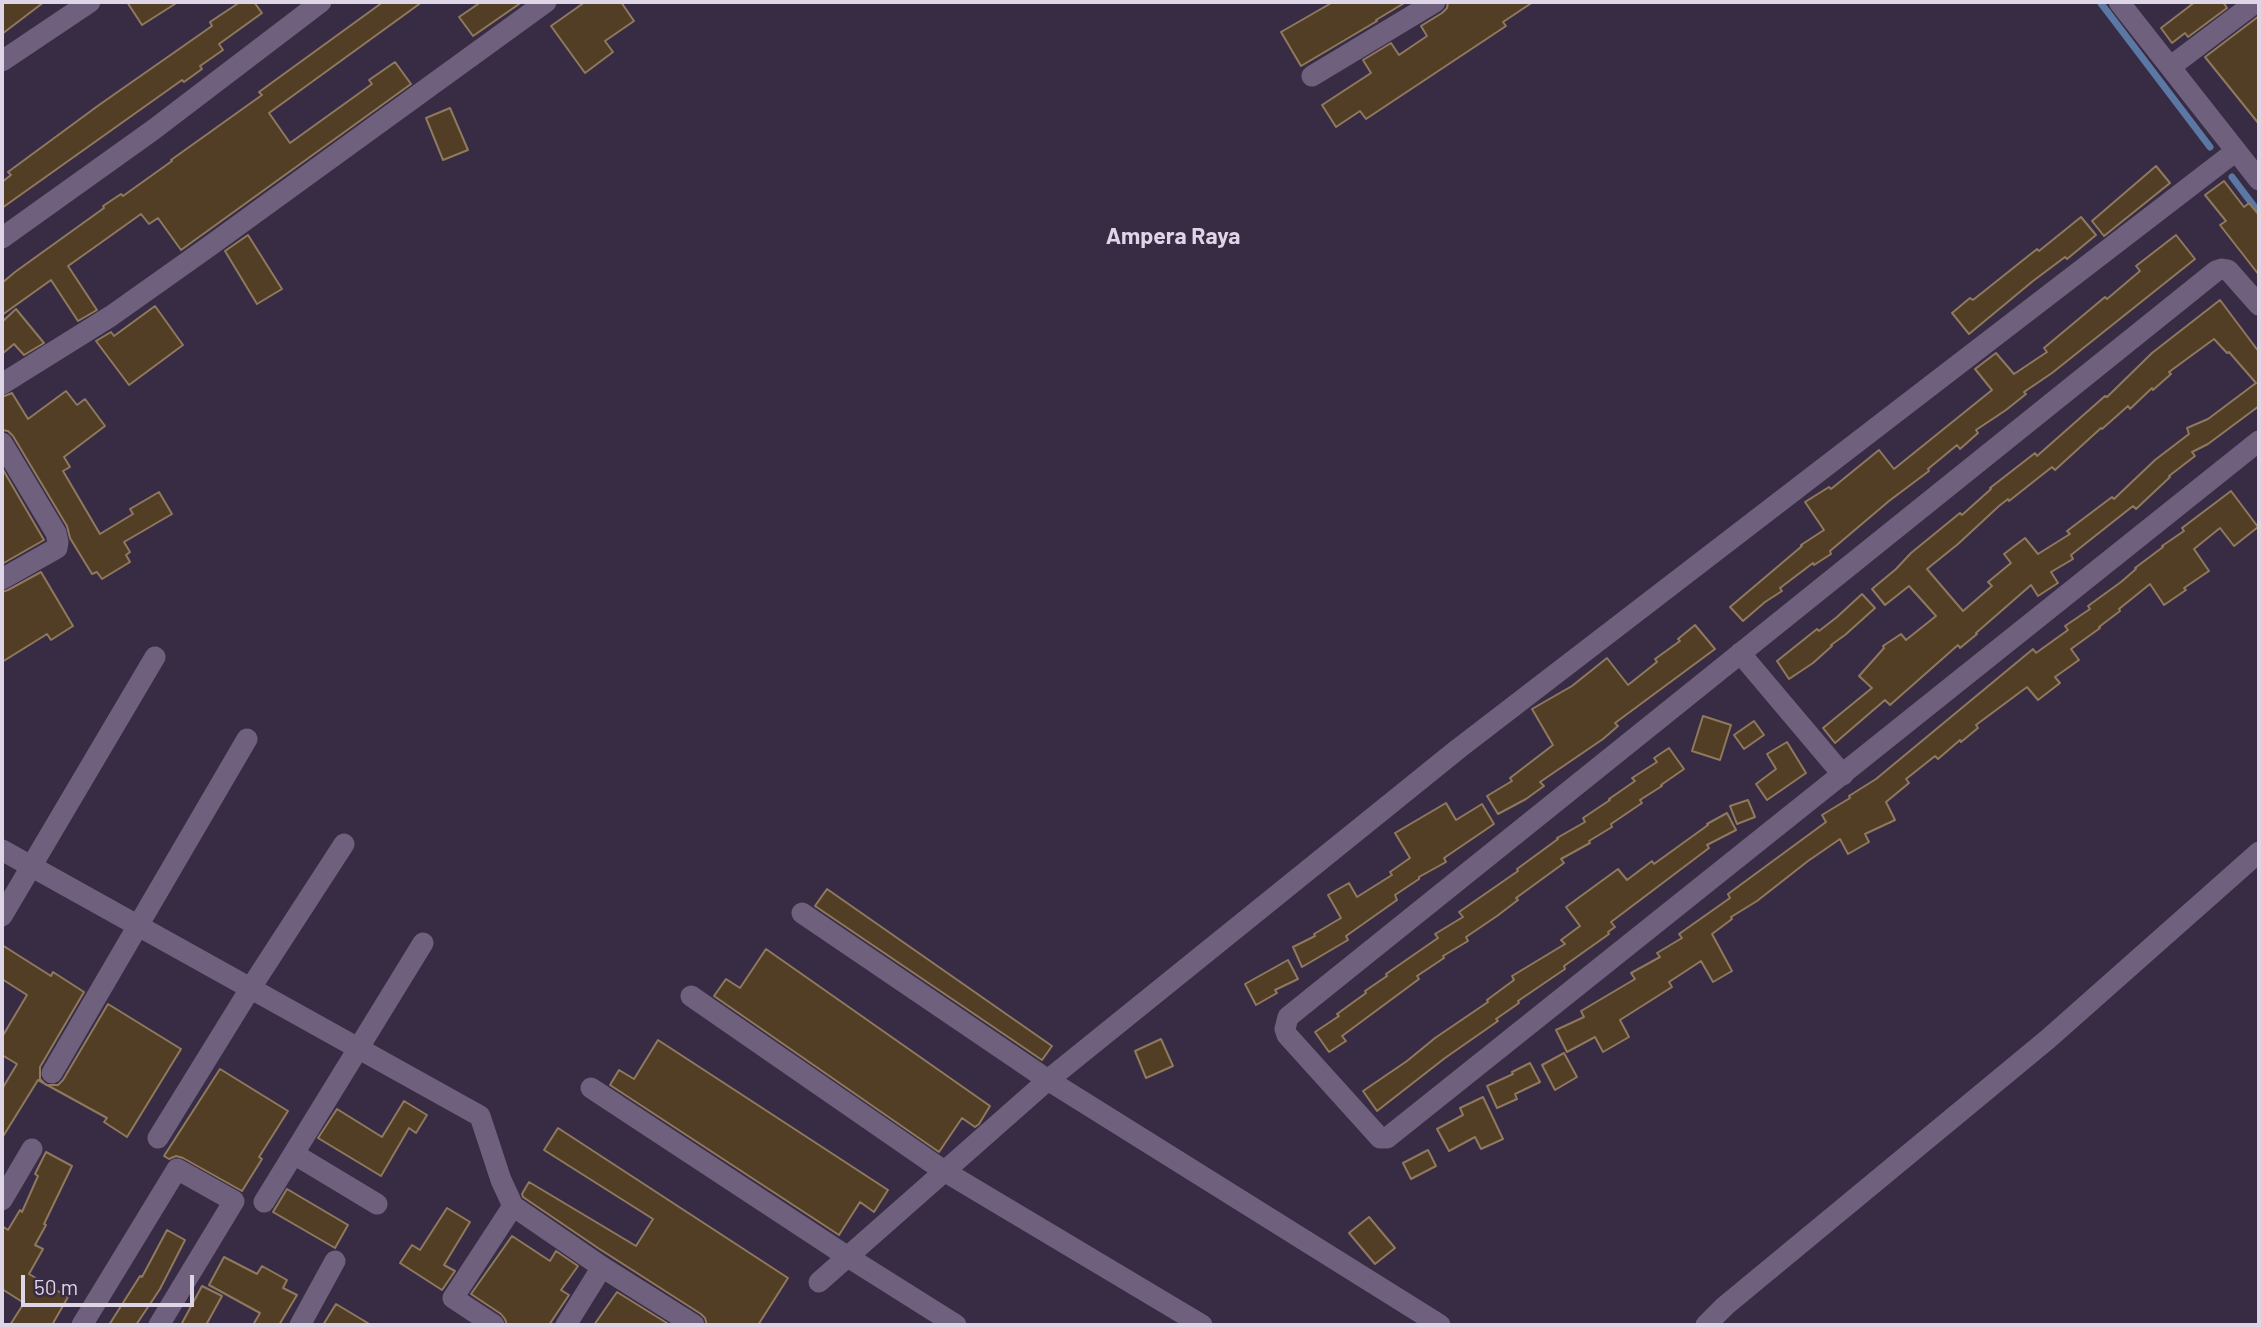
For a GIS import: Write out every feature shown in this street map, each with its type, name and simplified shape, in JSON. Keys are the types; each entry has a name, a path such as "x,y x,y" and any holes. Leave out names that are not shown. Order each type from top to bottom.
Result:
{"street":[{"path":"2,61 90,2"},
{"path":"2,238 153,130 321,2"},
{"path":"2,384 121,309 546,2"},
{"path":"1312,76 1436,2"},
{"path":"2119,2 2259,180"},
{"path":"2170,67 2256,2"},
{"path":"819,1282 1048,1080 1458,749 2236,151"},
{"path":"2259,305 2228,270 2216,271 1288,1017 1285,1029 1287,1035 1380,1138 1387,1138 2259,441"},
{"path":"2,443 56,533 58,542 57,548 2,579"},
{"path":"1740,653 1843,775"},
{"path":"2,916 155,657"},
{"path":"52,1073 247,739"},
{"path":"158,1138 344,844"},
{"path":"2,850 480,1116 501,1180 513,1206 601,1267 694,1325"},
{"path":"1706,1325 1736,1297 2049,1039 2259,852"},
{"path":"802,913 1048,1080 1440,1325"},
{"path":"264,1202 423,943"},
{"path":"691,996 944,1171 1202,1325"},
{"path":"591,1088 956,1325"},
{"path":"2,1200 32,1149"},
{"path":"294,1154 377,1204"},
{"path":"82,1325 177,1169 234,1201 159,1325"},
{"path":"494,1325 453,1298 513,1206"},
{"path":"300,1325 335,1261"},
{"path":"566,1325 601,1267"}],"building":[{"path":"2,2 44,2 2,34"},
{"path":"127,2 178,2 142,25"},
{"path":"240,2 254,2 262,13 219,44 223,50 200,66 202,69 184,82 182,80 2,208 2,182 11,175 8,172 212,26 210,22"},
{"path":"383,2 422,2 269,113 290,143 372,84 369,80 395,62 411,84 181,250 158,218 149,224 141,214 68,266 97,310 78,321 51,280 2,315 2,283 15,272 104,208 103,206 121,194 123,196 262,95 259,92"},
{"path":"481,2 522,2 473,36 459,17"},
{"path":"585,2 621,2 634,21 605,41 613,52 585,73 551,26"},
{"path":"1333,2 1406,2 1301,66 1281,32"},
{"path":"1448,2 1533,2 1503,22 1506,26 1366,119 1360,111 1336,127 1322,105 1371,73 1363,60 1391,43 1399,55 1427,36 1421,26 1442,13"},
{"path":"2195,2 2223,2 2227,8 2188,37 2185,33 2172,43 2161,28"},
{"path":"2259,16 2259,124 2205,57"},
{"path":"450,108 468,150 443,160 426,118"},
{"path":"2156,166 2170,183 2104,236 2092,221"},
{"path":"2224,181 2244,207 2249,203 2259,215 2259,275 2220,225 2226,221 2205,195"},
{"path":"2081,217 2096,235 2067,259 2065,257 2033,281 1969,334 1952,313 1970,298 1973,300 2037,249 2039,251"},
{"path":"248,235 282,289 257,304 225,251"},
{"path":"2176,235 2195,259 2052,373 2024,392 2026,394 2006,410 1976,430 1978,433 1960,449 1957,445 1830,551 1831,554 1814,565 1813,563 1780,588 1782,591 1743,621 1730,607 1801,545 1824,530 1805,502 1829,487 1831,489 1879,450 1894,469 1992,390 1975,369 1996,353 2014,374 2047,352 2044,348 2140,271 2136,266"},
{"path":"2220,300 2259,352 2259,406 2208,444 2192,452 2195,456 2169,476 2136,509 2133,506 2071,555 2073,559 2051,572 2058,583 2038,596 2031,585 1977,634 1960,648 1958,645 1890,705 1885,700 1835,743 1823,728 1872,688 1859,676 1883,646 1901,634 1906,640 1936,616 1909,586 1885,605 1872,589 1911,553 1960,513 1962,515 1990,488 2035,453 2037,456 2107,397 2152,353","holes":["2214,339 2229,352 2256,383 2208,419 2187,428 2189,434 2155,460 2114,499 2112,497 2067,531 2070,534 2038,554 2025,538 2004,554 2011,563 1988,582 1992,586 1963,611 1927,569 1999,506 2052,467 2055,470 2101,428 2128,406 2130,409 2171,374 2169,372"]},
{"path":"155,306 183,345 129,385 96,341 111,332 114,336"},
{"path":"16,309 44,343 24,355 14,344 2,354 2,322"},
{"path":"66,391 77,405 85,399 105,426 64,457 70,467 63,471 100,534 133,514 130,509 159,492 172,514 124,542 130,552 126,555 130,562 102,579 97,572 92,574 70,538 67,526 13,436 2,430 2,397 12,393 28,419"},
{"path":"2,468 44,540 2,564"},
{"path":"2231,491 2258,527 2234,546 2220,528 2194,549 2209,571 2164,605 2150,584 2100,628 2071,649 2079,660 2055,677 2060,683 2038,700 2027,687 1976,725 1978,728 1961,742 1960,740 1938,759 1935,756 1906,779 1909,783 1886,802 1895,820 1865,834 1869,842 1848,854 1840,839 1757,901 1731,917 1732,919 1712,934 1732,971 1713,982 1701,961 1669,982 1672,987 1620,1020 1629,1037 1603,1052 1595,1037 1567,1052 1556,1030 1584,1017 1581,1011 1635,979 1631,973 1660,957 1657,953 1682,938 1679,934 1730,898 1728,894 1826,822 1822,815 1876,779 2033,649 2036,653 2068,630 2065,626 2090,609 2088,606"},
{"path":"41,572 73,626 51,640 47,634 2,662 2,592"},
{"path":"1862,594 1875,608 1813,663 1789,679 1777,661 1817,629 1819,631 1837,617"},
{"path":"1695,625 1715,649 1615,723 1618,726 1603,739 1540,782 1544,786 1498,814 1487,796 1512,781 1510,778 1553,745 1532,709 1572,686 1607,658 1628,685 1657,662 1655,659 1680,641 1678,639"},
{"path":"1703,716 1731,725 1720,760 1692,751"},
{"path":"1754,721 1764,735 1744,749 1734,735"},
{"path":"1787,742 1806,773 1767,800 1756,784 1776,769 1767,754"},
{"path":"1669,748 1684,769 1640,800 1642,803 1611,824 1612,827 1561,859 1564,863 1466,937 1468,941 1443,956 1444,958 1417,976 1419,979 1342,1036 1346,1041 1329,1052 1315,1032 1339,1016 1337,1014 1387,976 1386,974 1438,938 1435,934 1463,917 1459,912 1518,871 1517,869 1557,838 1585,822 1583,818 1635,781 1632,778 1657,762 1654,758"},
{"path":"1748,800 1755,817 1737,824 1730,806"},
{"path":"1446,803 1456,820 1482,804 1494,824 1444,858 1446,862 1395,895 1397,900 1346,936 1348,940 1302,967 1293,947 1341,918 1328,895 1349,883 1357,897 1392,875 1390,872 1410,858 1395,833"},
{"path":"1727,813 1736,830 1707,845 1709,848 1611,922 1615,927 1609,934 1377,1111 1363,1091 1488,1002 1487,1000 1514,980 1512,976 1565,944 1561,940 1580,926 1566,907 1618,869 1627,880"},
{"path":"827,889 1052,1046 1042,1060 815,906"},
{"path":"2,945 51,976 53,972 84,992 40,1067 40,1079 45,1084 38,1080 2,1138 2,1089 17,1064 2,1055 2,1037 27,995 2,979"},
{"path":"766,949 990,1106 979,1124 975,1127 962,1118 939,1152 714,996 726,979 740,988"},
{"path":"1288,960 1298,979 1275,990 1277,993 1256,1005 1245,984"},
{"path":"108,1004 181,1049 127,1137 104,1122 107,1118 47,1085 58,1085 63,1080"},
{"path":"1161,1039 1173,1066 1146,1078 1135,1051"},
{"path":"658,1040 888,1190 874,1212 860,1202 839,1235 610,1085 619,1070 634,1079"},
{"path":"1564,1053 1577,1077 1555,1090 1542,1065"},
{"path":"1530,1063 1540,1082 1515,1094 1517,1099 1497,1108 1487,1086"},
{"path":"220,1069 288,1111 259,1157 262,1159 242,1191 183,1158 176,1156 169,1159 164,1156"},
{"path":"1483,1097 1503,1139 1481,1149 1475,1137 1449,1151 1437,1129 1463,1115 1460,1108"},
{"path":"404,1101 427,1115 416,1133 409,1128 381,1176 318,1138 337,1109 382,1137"},
{"path":"558,1128 788,1278 758,1325 707,1325 701,1314 523,1197 529,1182 636,1246 653,1219 544,1150"},
{"path":"1428,1150 1436,1166 1411,1179 1403,1163"},
{"path":"46,1152 72,1166 35,1245 43,1249 29,1274 68,1297 52,1325 10,1325 24,1303 2,1289 2,1226 8,1230 20,1210 22,1212"},
{"path":"287,1189 348,1225 335,1248 273,1212"},
{"path":"447,1208 470,1222 444,1265 455,1271 442,1290 400,1263 412,1245 420,1250"},
{"path":"1369,1217 1395,1248 1375,1264 1349,1233"},
{"path":"167,1230 185,1240 160,1289 136,1325 109,1325 140,1276 142,1277"},
{"path":"512,1236 550,1261 556,1251 578,1266 561,1290 569,1295 549,1325 507,1325 501,1314 471,1294"},
{"path":"224,1257 257,1274 262,1266 287,1280 283,1288 297,1295 279,1325 253,1325 260,1313 209,1285"},
{"path":"202,1286 222,1296 206,1325 181,1325"},
{"path":"617,1292 670,1325 594,1325"},
{"path":"336,1304 371,1325 323,1325"}],"waterway":[{"path":"2100,2 2210,147"},
{"path":"2232,177 2259,213"}],"district":[{"name":"Ampera Raya","path":"1173,236"}]}
